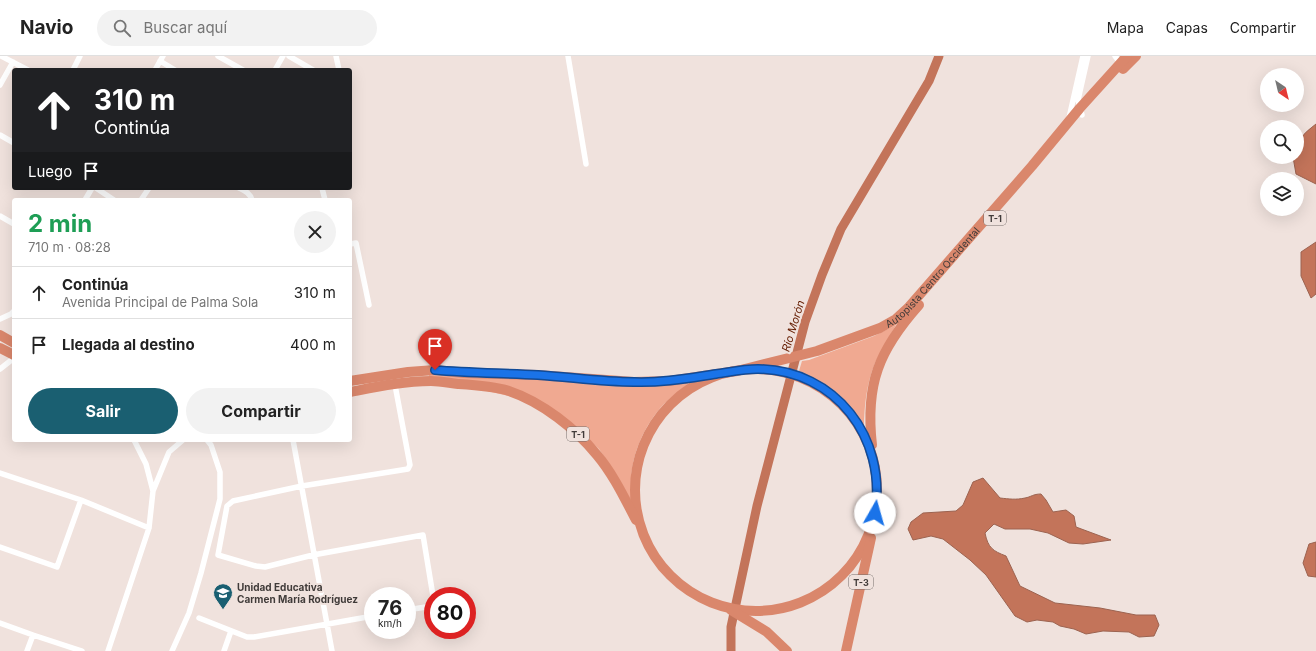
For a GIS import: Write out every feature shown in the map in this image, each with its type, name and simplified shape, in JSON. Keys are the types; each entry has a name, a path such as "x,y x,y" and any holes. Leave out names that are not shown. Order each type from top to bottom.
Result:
{"highway":[{"name":"Autopista Centro Occidental","path":"875,465 870,418 871,395 875,375 888,345 912,312 1005,207 1121,61 1136,56"},
{"name":"Autopista Centro Occidental","path":"737,371 823,349 880,328 900,316 1004,198 1068,122 1081,111"},
{"path":"0,336 12,342"},
{"path":"0,348 12,355"},
{"name":"T-1","path":"352,381 408,372 435,370 537,375 624,382 669,381 757,369 779,371 813,383 825,390 837,399 850,413 866,437 875,465 877,494 875,513 861,550 843,573 829,586 803,600 785,607 741,612 691,592 676,580 657,558 615,481 597,455 573,430 541,407 508,390 431,381 352,392"},
{"name":"T-1","path":"647,542 640,524 635,495 638,466 647,438 663,414 684,394 709,379 737,371"},
{"name":"T-3","path":"846,651 872,535 875,513"},
{"path":"741,612 787,651"}],"street":[{"path":"1,56 24,68"},
{"path":"74,68 80,56"},
{"path":"218,56 239,68"},
{"path":"276,68 283,56"},
{"path":"289,56 310,68"},
{"path":"336,56 339,68"},
{"path":"568,56 586,164"},
{"path":"1068,122 1083,56"},
{"path":"1081,111 1078,100 1088,56"},
{"path":"156,68 161,59 172,68"},
{"path":"0,85 13,62"},
{"path":"0,135 12,141"},
{"path":"99,190 111,198"},
{"path":"243,190 248,193 252,198"},
{"path":"0,216 12,223"},
{"path":"352,244 356,243 368,305"},
{"path":"0,319 12,313"},
{"path":"0,369 12,358"},
{"path":"395,385 410,465 408,469 302,486 233,501 228,506 218,555 256,566 266,567 313,555 423,535 432,587"},
{"path":"135,442 146,464 153,491"},
{"path":"108,651 149,528 153,491 169,452 181,442"},
{"path":"172,651 189,612 201,573 220,499 220,472 209,442"},
{"path":"293,442 313,555 332,651"},
{"path":"0,473 81,500 149,528"},
{"path":"0,547 57,567 81,500"},
{"path":"199,618 247,637 254,637 364,618"},
{"path":"0,622 33,635 82,651"},
{"path":"224,651 231,631"},
{"path":"27,651 33,635"}],"shaded area":[{"path":"1316,124 1316,184 1304,178 1304,172 1296,172 1294,164 1304,164 1304,134"},
{"path":"1316,242 1316,294 1311,298 1301,276 1301,252"},
{"path":"896,325 872,370 866,394 864,427 854,411 836,392 799,371 802,361 809,360 874,336"},
{"path":"429,375 511,378 627,386 660,386 690,382 667,401 657,412 640,440 633,461 631,486 633,504 599,449 584,435 544,404 429,378"},
{"path":"983,478 1000,498 1019,499 1041,494 1053,512 1066,510 1074,516 1076,527 1111,540 1083,544 1069,543 1048,533 1030,529 1005,529 994,524 985,533 988,542 994,550 1006,556 1020,586 1055,603 1100,608 1136,615 1155,615 1159,625 1154,636 1139,637 1129,632 1103,631 1086,634 1074,629 1060,626 1053,622 1037,620 1027,622 1015,616 986,575 970,560 943,539 931,536 913,540 908,529 911,522 923,513 956,511 963,505 973,482"},
{"path":"1316,542 1316,577 1308,576 1303,563 1309,544"}],"waterway":[{"name":"Río Morón","path":"731,651 731,627 757,506 805,322 841,229 929,81 939,56"}],"place":[{"name":"Unidad Educativa Carmen María Rodríguez","path":"223,610"}],"route":[{"path":"435,370 634,382 669,381 747,369 776,370 795,375 821,387 837,399 850,413 866,437 875,465 877,494 875,513"}]}
